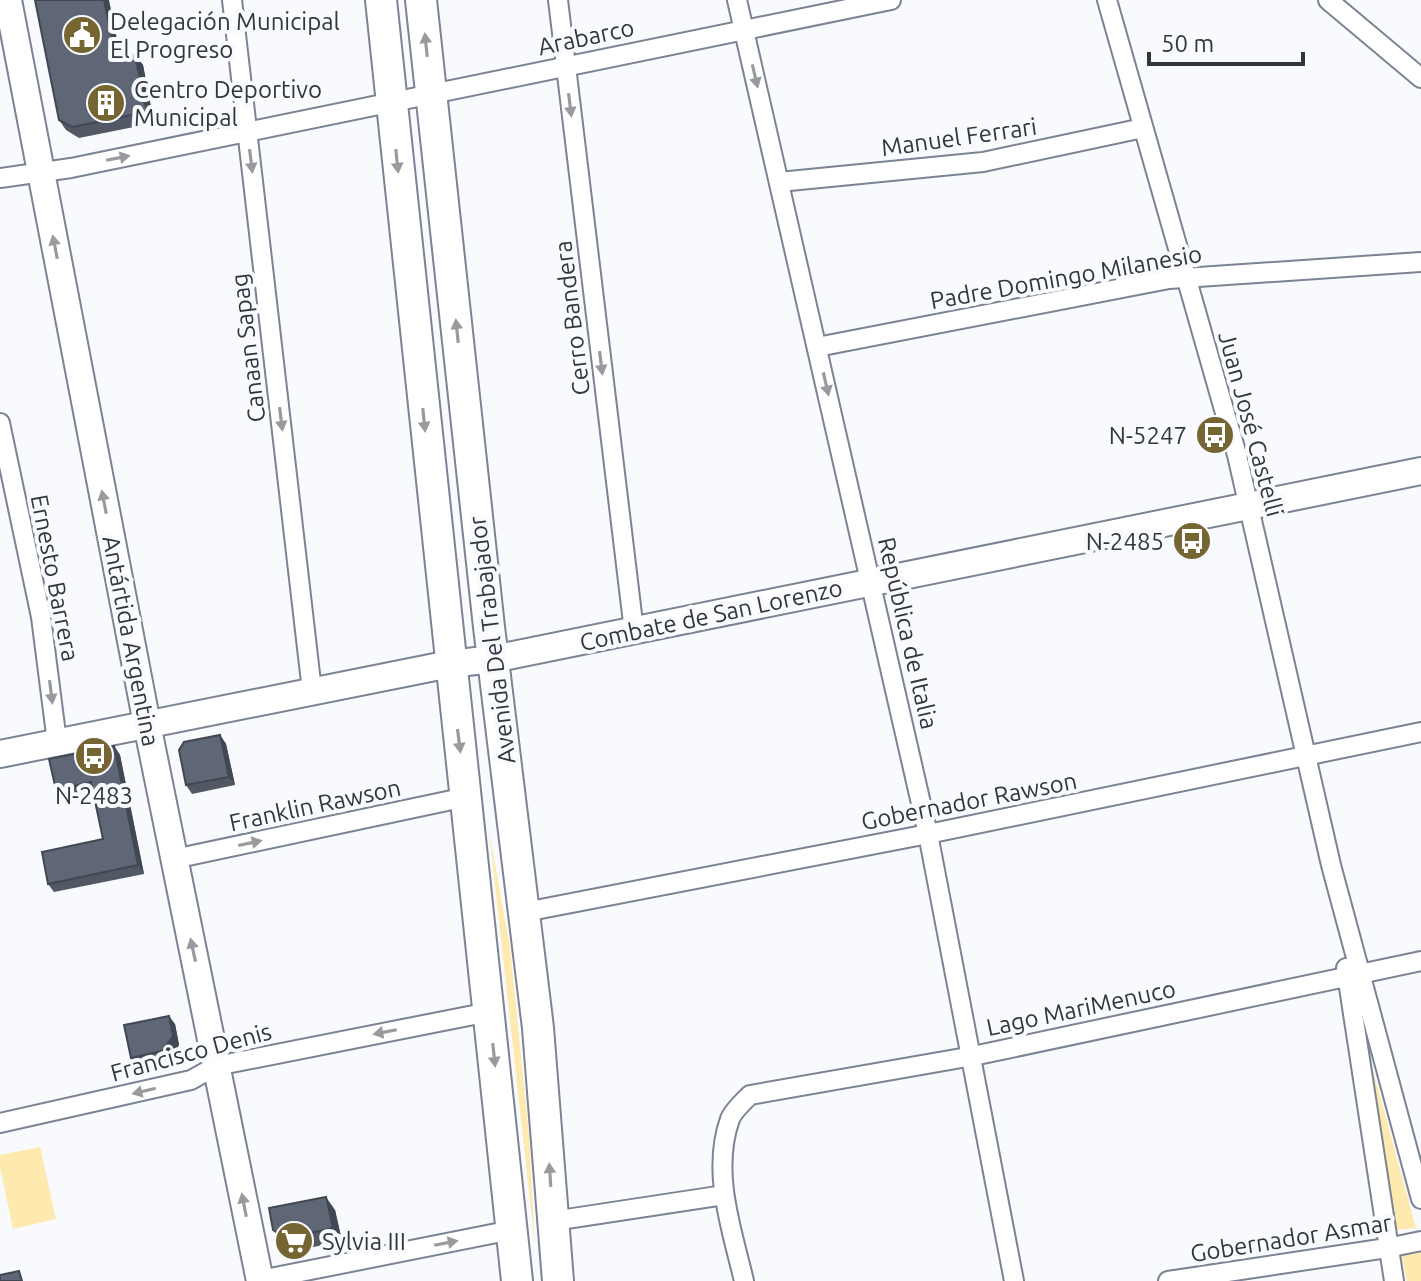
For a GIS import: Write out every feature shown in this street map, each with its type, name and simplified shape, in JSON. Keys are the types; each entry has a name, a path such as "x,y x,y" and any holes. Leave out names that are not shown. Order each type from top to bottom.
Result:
{"main road":[{"name":"Antártida Argentina","path":"8,0 147,724 260,1281"},
{"name":"Avenida Del Trabajador","path":"381,0 517,1281"},
{"name":"Avenida Del Trabajador","path":"421,0 493,659 540,1040 558,1281"},
{"name":"Combate de San Lorenzo","path":"0,754 450,664 493,659 634,631 1421,471"}],"street":[{"name":"Canaan Sapag","path":"232,0 312,691"},
{"name":"Cerro Bandera","path":"558,0 634,631"},
{"name":"República de Italia","path":"737,0 928,834 1014,1281"},
{"name":"Arabarco","path":"0,178 248,132 891,0"},
{"name":"Juan José Castelli","path":"1107,0 1237,455 1354,975 1421,1199"},
{"path":"1328,0 1421,78"},
{"name":"Manuel Ferrari","path":"779,182 983,162 1143,128"},
{"name":"Padre Domingo Milanesio","path":"817,347 1186,277 1421,262"},
{"name":"Ernesto Barrera","path":"0,423 41,617 57,742"},
{"path":"447,494 462,641 458,645 454,642 438,495 447,494"},
{"path":"488,683 493,686 511,842 503,844 499,822 485,697 485,685 488,683"},
{"name":"Gobernador Rawson","path":"525,912 928,834 1421,732"},
{"name":"Franklin Rawson","path":"174,859 466,797"},
{"name":"Lago MariMenuco","path":"724,1195 722,1159 730,1117 750,1095 973,1056 1421,961"},
{"name":"Juan José Castelli","path":"1354,975 1387,1248 1394,1281"},
{"name":"Francisco Denis","path":"0,1123 191,1080 216,1066 489,1012"},
{"path":"553,1221 724,1195 744,1281"},
{"path":"260,1281 512,1230"},
{"name":"Gobernador Asmar","path":"1168,1281 1421,1241"}],"shaded area":[{"path":"489,831 510,947 529,1135 535,1246"},
{"path":"1365,1041 1416,1228 1396,1230"},
{"path":"40,1147 56,1219 13,1229 0,1155"},
{"path":"1421,1252 1421,1281 1407,1281 1401,1254"}],"building":[{"path":"35,0 104,0 116,59 135,55 147,112 72,127 59,120"},
{"path":"220,735 229,777 186,785 179,750 184,742"},
{"path":"114,746 138,865 48,884 42,852 103,839 91,782 56,790 49,759"},
{"path":"169,1016 173,1036 162,1051 131,1058 124,1025"},
{"path":"326,1197 333,1228 286,1238 273,1230 269,1208"},
{"path":"19,1271 22,1281 0,1281 0,1275"}],"place":[{"name":"Delegación Municipal El Progreso","path":"82,35"},
{"name":"Centro Deportivo Municipal","path":"106,103"},
{"name":"N-5247","path":"1215,435"},
{"name":"N-2485","path":"1192,541"},
{"name":"N-2483","path":"94,756"},
{"name":"Sylvia III","path":"294,1241"}]}
